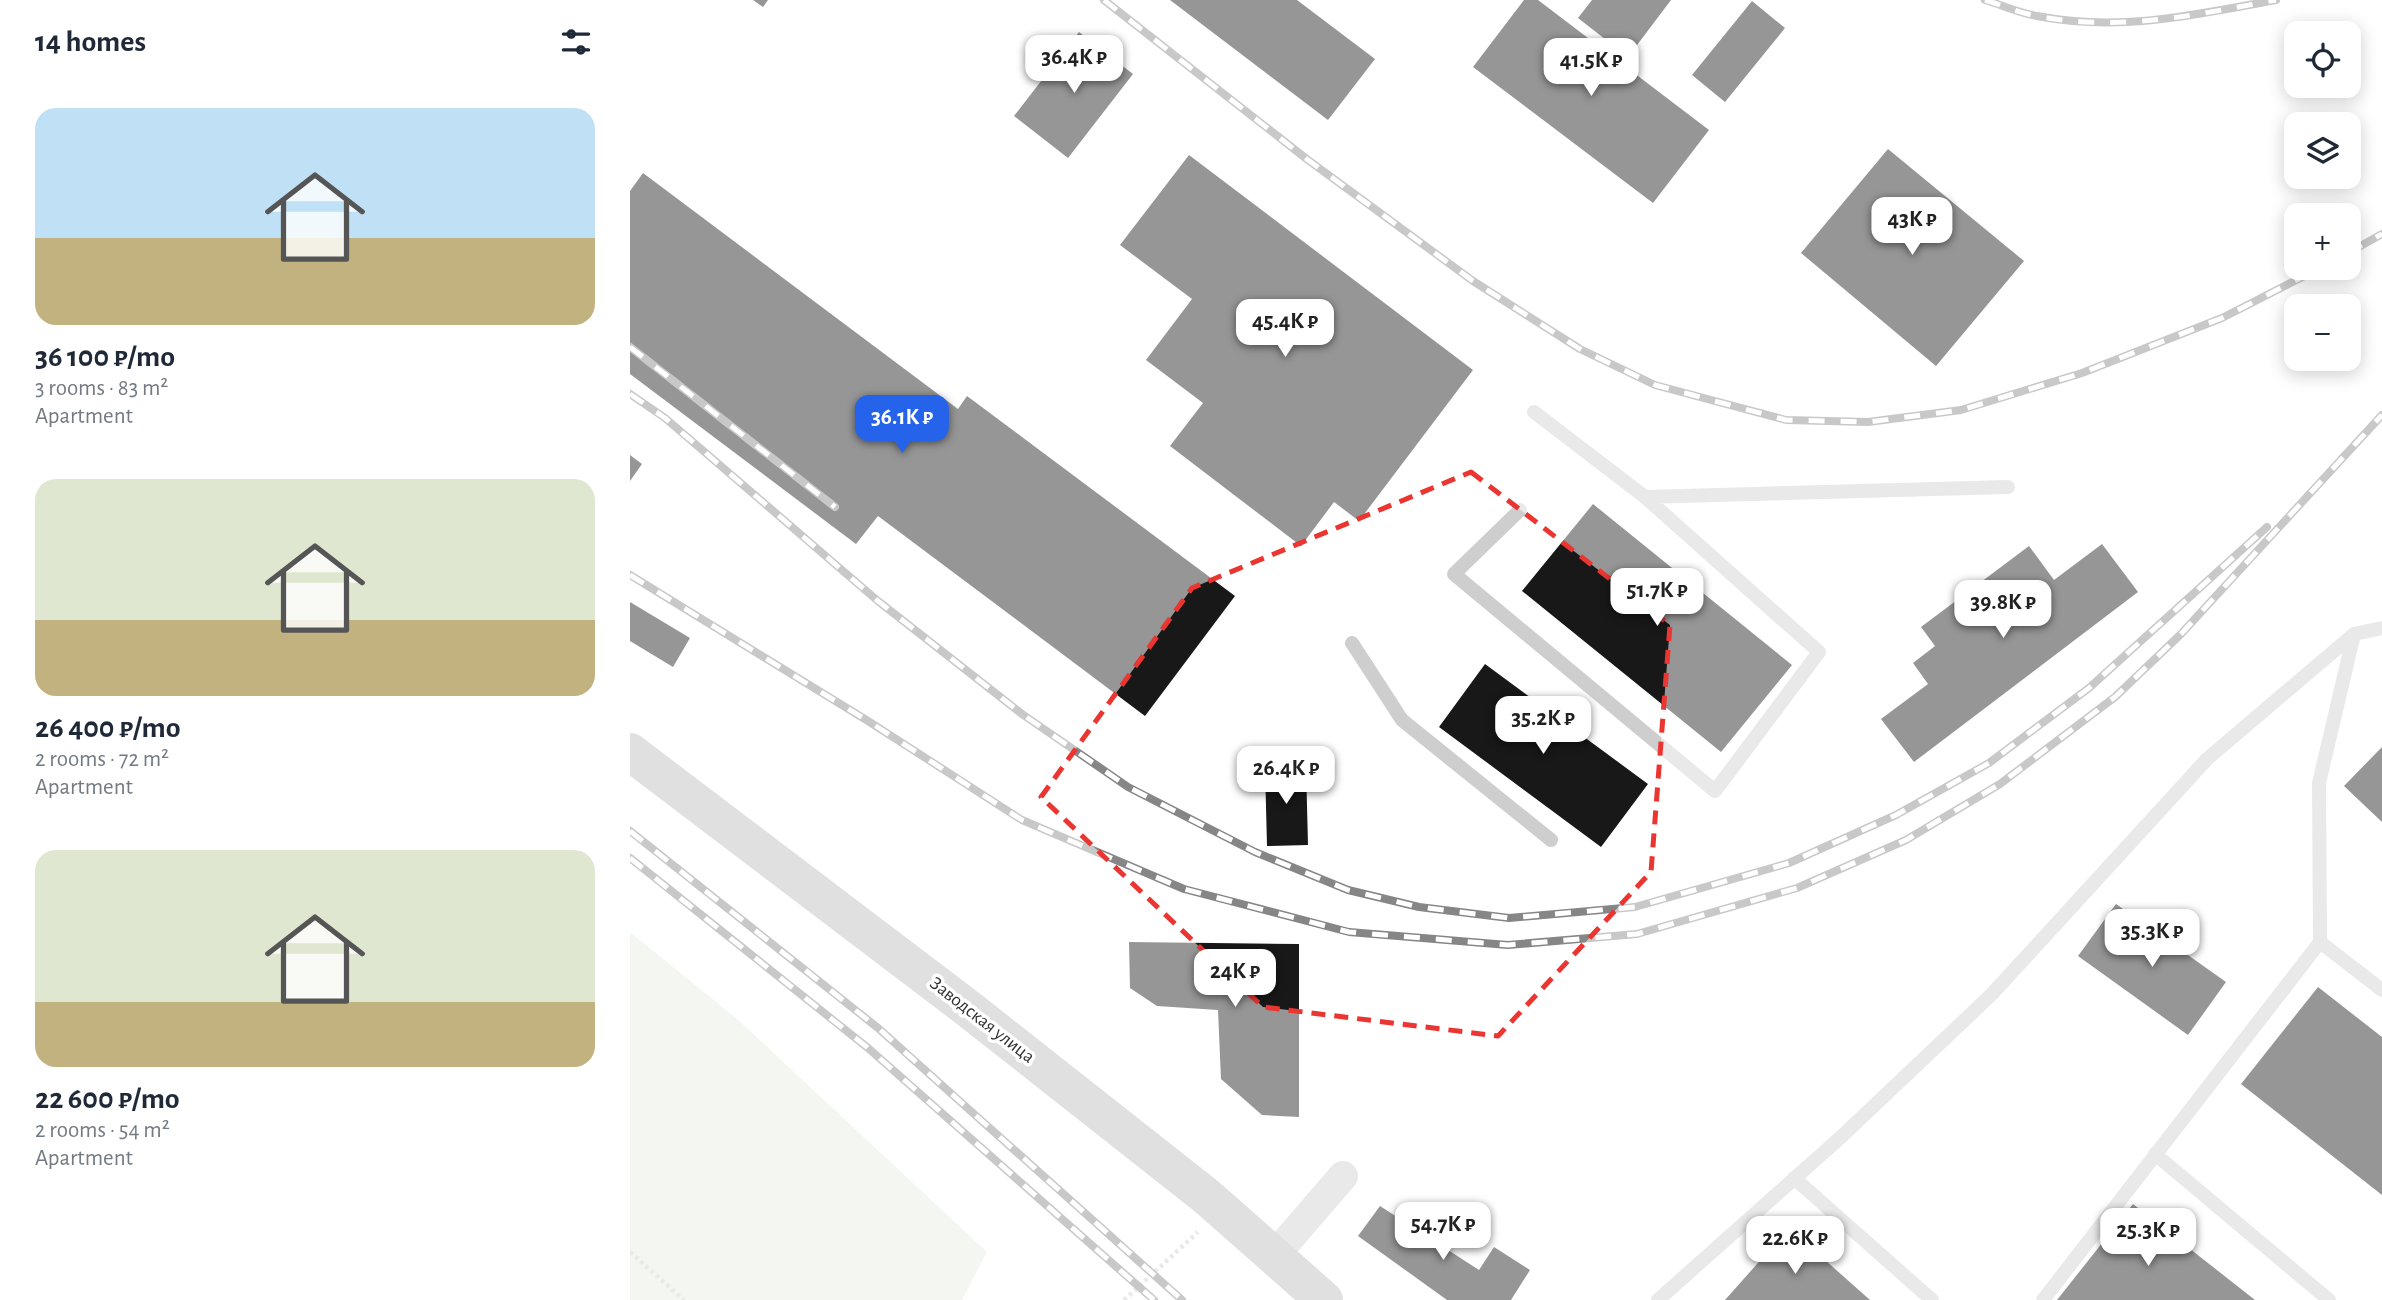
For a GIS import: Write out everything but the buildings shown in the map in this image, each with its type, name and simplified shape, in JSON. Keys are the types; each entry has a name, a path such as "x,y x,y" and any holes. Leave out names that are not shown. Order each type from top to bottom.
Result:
{"main road":[{"name":"Заводская улица","path":"630,752 970,1010 1206,1196 1324,1300"}],"street":[{"path":"1274,1256 1343,1177"}],"lane":[{"path":"1520,510 1454,574 1715,792 1819,652 1644,497 1534,412"},
{"path":"1644,497 2008,487"},
{"path":"1658,1300 1993,994 2207,759 2354,634 2382,628"},
{"path":"2043,1300 2320,942 2319,783 2354,634"},
{"path":"1352,643 1402,720 1551,841"},
{"path":"2320,942 2382,990"},
{"path":"2155,1154 2329,1300"},
{"path":"1794,1178 1932,1300"}],"path":[{"path":"1124,1300 1200,1230"},
{"path":"630,1252 684,1300"}],"highlighted area":[{"path":"1471,472 1670,625 1651,872 1498,1036 1263,1007 1041,797 1192,588"}],"green space":[{"path":"630,932 736,1018 987,1252 962,1300 630,1300"}],"railway":[{"path":"1104,0 1308,160 1473,281 1580,349 1655,385 1786,420 1868,422 1961,410 2082,373 2222,318 2296,280"},
{"path":"1985,0 2037,16 2098,22 2157,20 2276,0"},
{"path":"2361,246 2382,234"},
{"path":"630,347 835,507"},
{"path":"630,394 665,418 878,601 1022,714 1128,787 1255,852 1348,890 1419,907 1509,918 1635,907 1789,863 1896,815 1989,763 2089,688 2267,527"},
{"path":"630,575 868,721 1022,820 1184,889 1349,932 1508,945 1637,934 1797,888 1906,840 2000,784 2115,697 2181,634 2382,415"},
{"path":"630,831 878,1028 1182,1300"},
{"path":"630,858 868,1048 1154,1300"}]}
